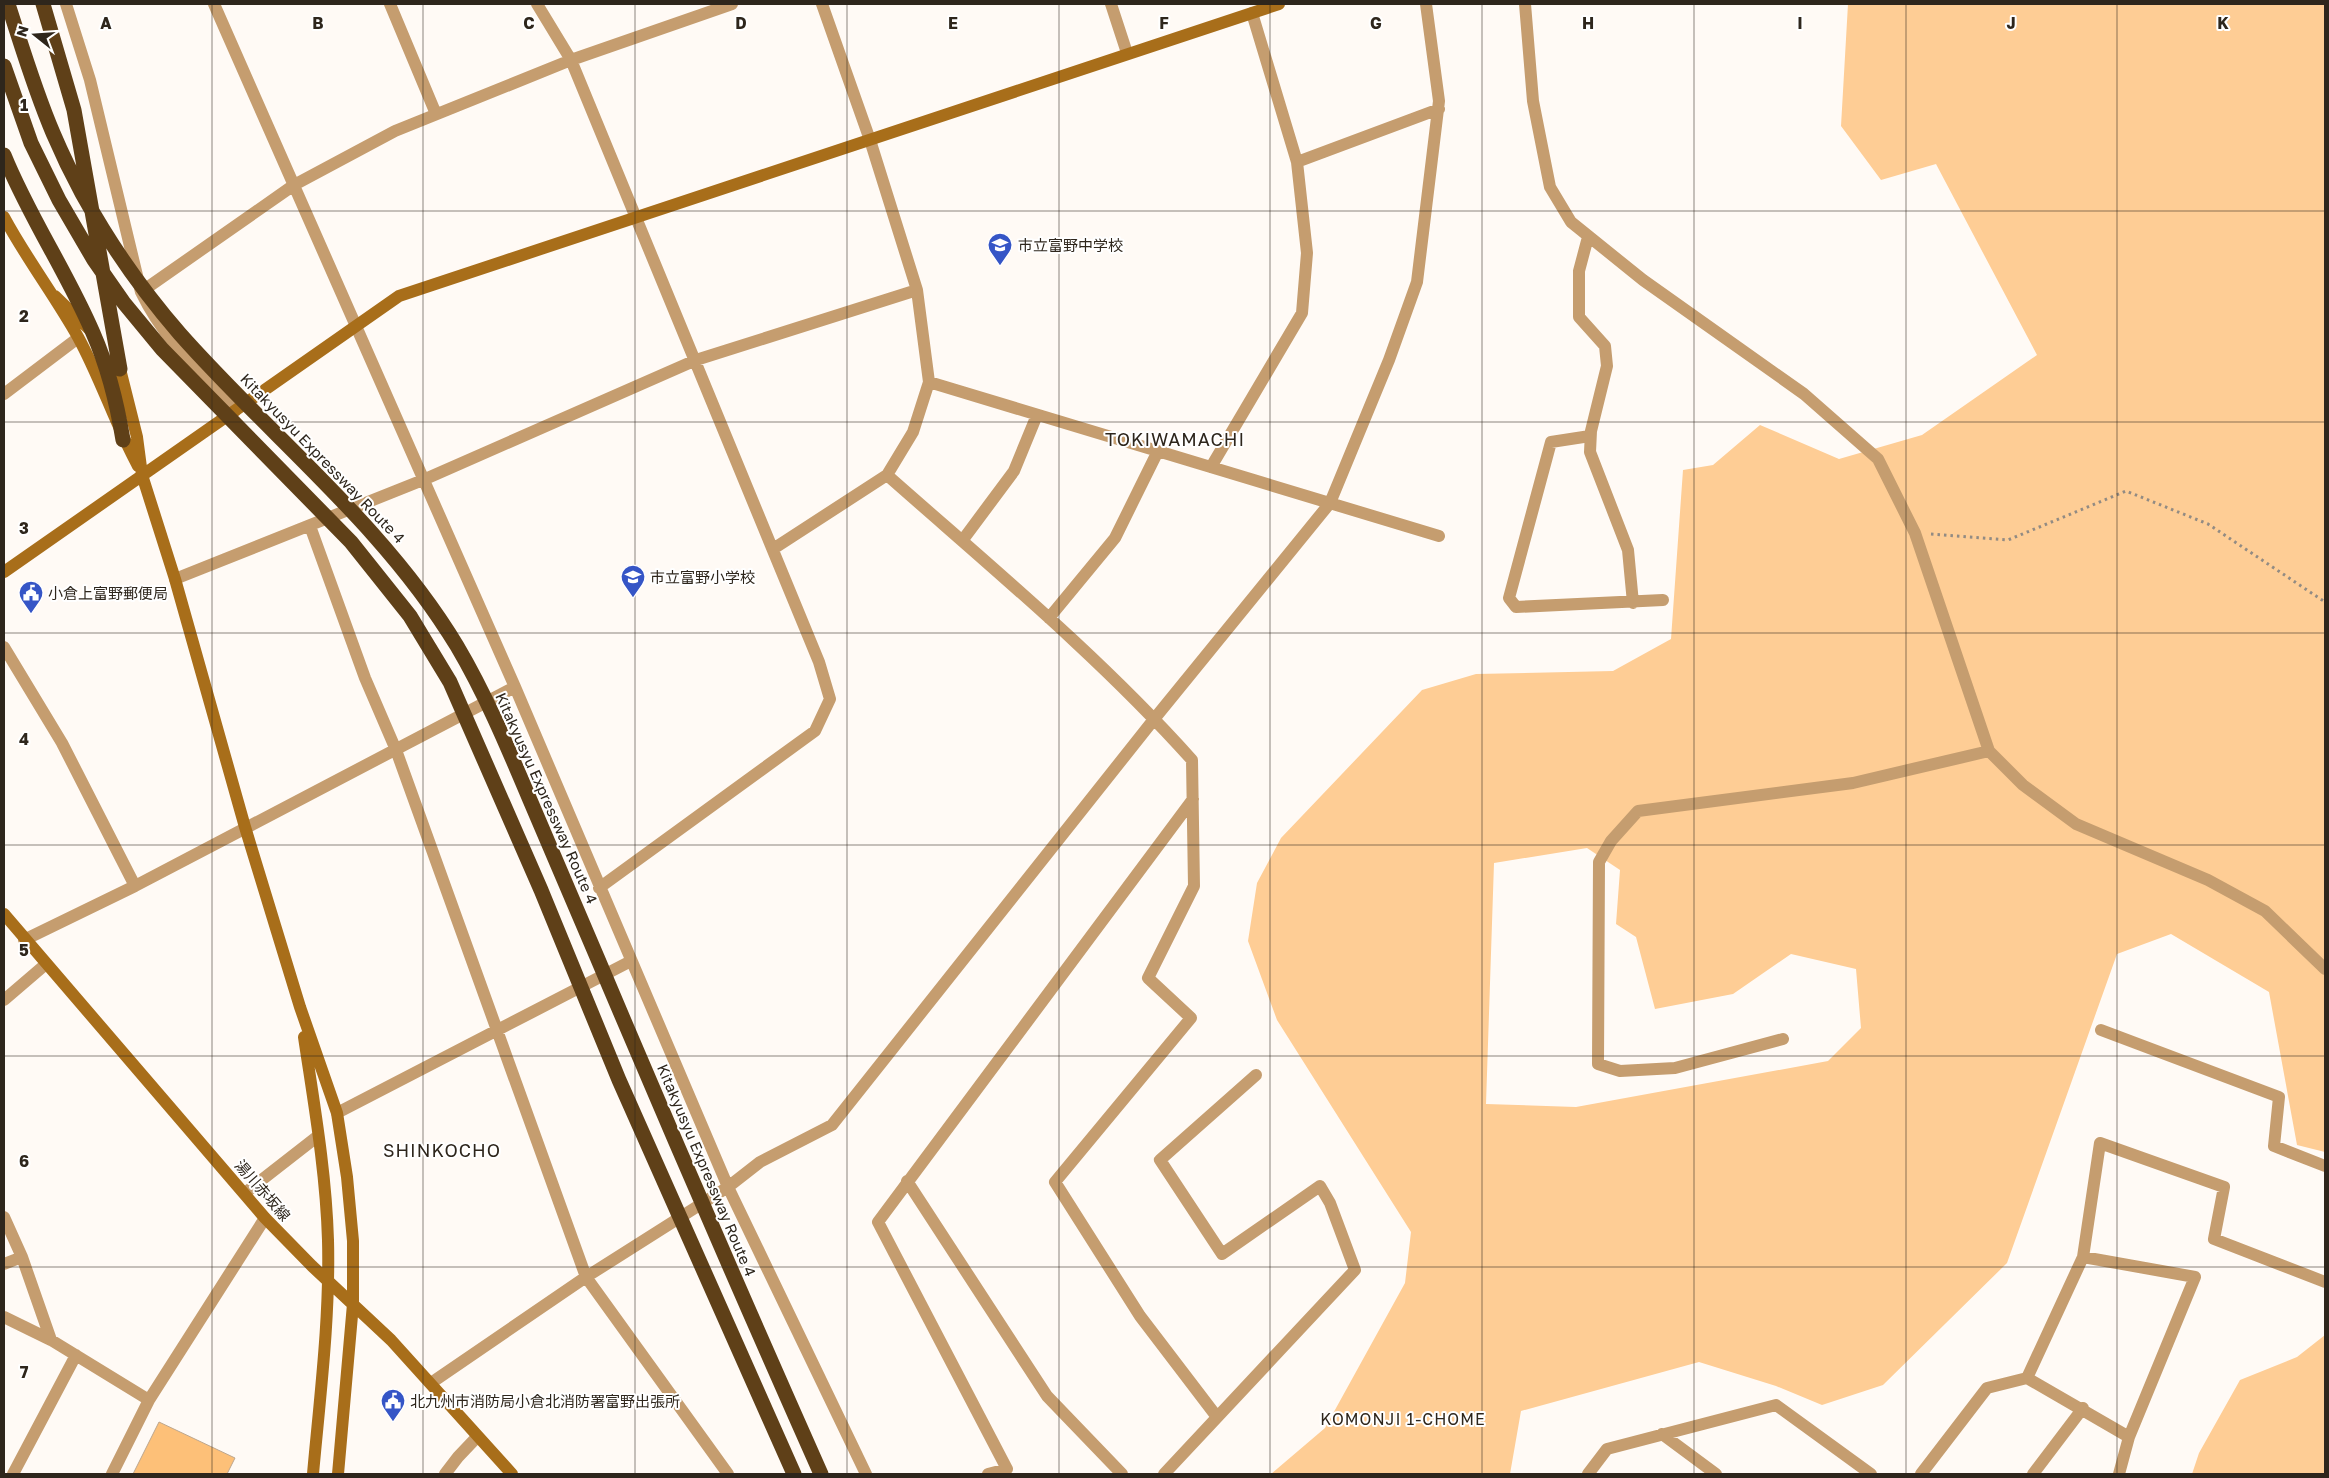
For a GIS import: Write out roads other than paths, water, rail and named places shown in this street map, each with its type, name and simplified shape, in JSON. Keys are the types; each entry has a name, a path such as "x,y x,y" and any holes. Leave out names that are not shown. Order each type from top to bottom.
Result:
{"highway":[{"name":"Kitakyusyu Expressway Route 4","path":"8,4 53,134 80,191 110,242 180,334 367,526 403,569 458,647 500,730 714,1234 821,1474"},
{"path":"43,4 74,110 120,369"},
{"path":"4,66 31,143 59,200 94,260 124,303 162,349 351,542 410,616 450,682 541,890 619,1080 794,1474"},
{"path":"4,155 43,238 93,332 118,407 123,440"}],"street":[{"path":"66,4 90,80 141,292 153,317 168,337 235,411"},
{"path":"214,4 515,688 728,1187 866,1474"},
{"path":"390,4 436,114"},
{"path":"537,4 571,60 819,662 830,699 815,730 599,888"},
{"path":"141,292 294,185 395,131 571,60 732,4"},
{"path":"773,549 887,475 913,432 929,382 917,290 870,140 822,4"},
{"path":"1111,4 1128,53"},
{"path":"4,572 399,296 1279,4"},
{"path":"431,1383 586,1277 728,1187 760,1162 832,1125 1155,718 1330,503 1389,360 1417,282 1439,109 1426,4"},
{"path":"1525,4 1528,13 1533,101 1550,187 1571,222 1642,280 1804,394 1878,460 1915,533 1989,751 2023,785 2076,824 2208,880 2265,911 2325,969"},
{"path":"1211,467 1302,313 1306,253 1297,162 1252,12"},
{"path":"1297,162 1439,109"},
{"path":"4,217 28,259 55,296 93,366 123,440 142,475"},
{"path":"1588,237 1579,271 1578,317 1604,346 1607,366 1590,436 1590,452 1628,550 1633,603"},
{"path":"174,579 423,480 696,360 917,290"},
{"path":"55,296 93,332 120,369 137,437 142,475 300,1007 337,1113 348,1186 353,1241 354,1304 338,1474"},
{"path":"4,394 78,338"},
{"path":"929,382 1439,536"},
{"path":"962,541 1014,471 1037,415"},
{"path":"1590,436 1551,442 1509,598 1516,607 1633,603 1663,600"},
{"path":"1049,618 1115,538 1158,451"},
{"path":"887,475 1049,618 1155,718 1192,760 1194,886 1148,978 1191,1018 1055,1182 1140,1316 1217,1417"},
{"path":"310,526 366,678 396,750 586,1277 728,1474"},
{"path":"4,646 62,743 135,886"},
{"path":"24,940 135,886 515,688"},
{"path":"1784,1039 1675,1068 1620,1072 1598,1064 1599,862 1611,841 1638,811 1853,783 1989,751"},
{"path":"988,1474 1007,1469 878,1222 1193,799"},
{"name":"湯川赤坂線","path":"4,914 24,940 265,1218 328,1282 354,1304 431,1383 477,1437 512,1474"},
{"path":"337,1113 631,961"},
{"path":"4,1000 46,964"},
{"path":"300,1007 318,1136 328,1238 328,1282 313,1474"},
{"path":"2101,1030 2280,1097 2274,1146 2325,1166"},
{"path":"1164,1474 1355,1270 1330,1203 1320,1186 1222,1254 1160,1160 1256,1074"},
{"path":"245,1193 318,1136"},
{"path":"2027,1378 2083,1257 2100,1143 2224,1187 2214,1238 2325,1282"},
{"path":"907,1181 1046,1396 1122,1474"},
{"path":"4,1217 22,1257 50,1340"},
{"path":"112,1474 149,1400 265,1218"},
{"path":"4,1264 22,1257"},
{"path":"2083,1257 2195,1277 2128,1437 2119,1474"},
{"path":"4,1317 50,1340 149,1400"},
{"path":"13,1474 76,1355"},
{"path":"1921,1474 1987,1388 2027,1378 2083,1408 2128,1437"},
{"path":"1588,1474 1607,1449 1776,1405 1870,1474"},
{"path":"2032,1474 2083,1408"},
{"path":"1662,1434 1716,1474"},
{"path":"445,1474 477,1437"}],"place":[{"name":"市立富野中学校","path":"1000,266"},
{"name":"市立富野小学校","path":"633,598"},
{"name":"小倉上富野郵便局","path":"31,614"},
{"name":"北九州市消防局小倉北消防署富野出張所","path":"393,1422"}],"district":[{"name":"TOKIWAMACHI","path":"1175,439"},
{"name":"SHINKOCHO","path":"442,1150"},
{"name":"KOMONJI 1-CHOME","path":"1403,1419"}]}
